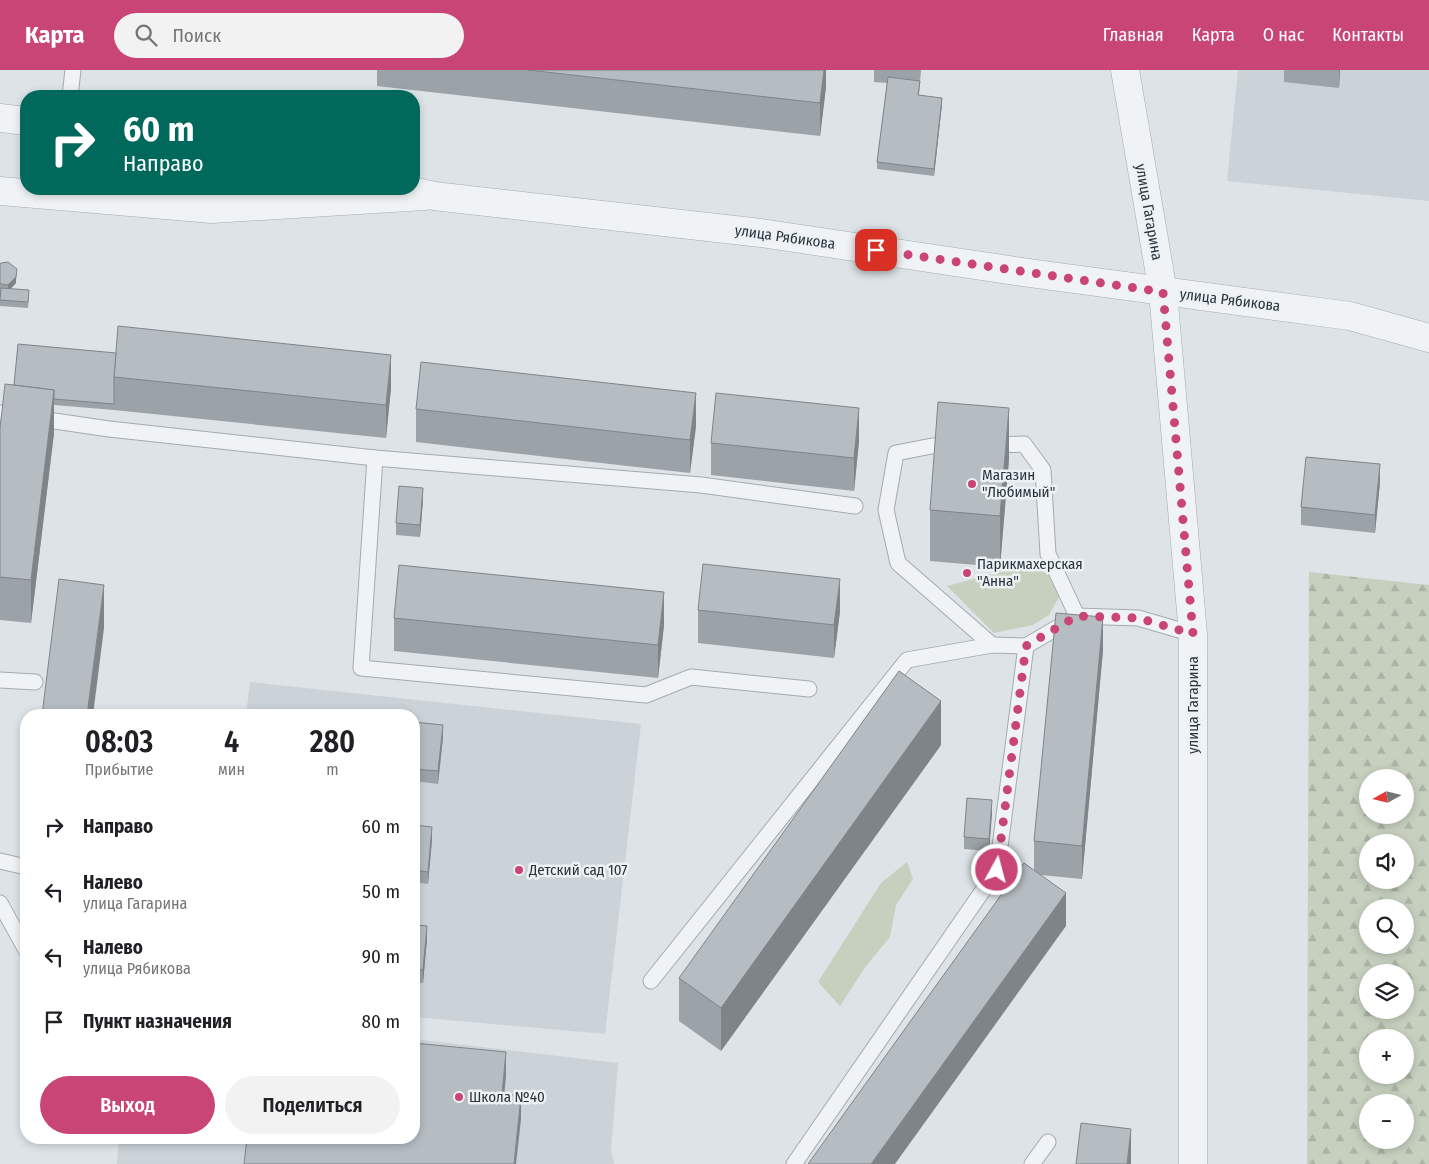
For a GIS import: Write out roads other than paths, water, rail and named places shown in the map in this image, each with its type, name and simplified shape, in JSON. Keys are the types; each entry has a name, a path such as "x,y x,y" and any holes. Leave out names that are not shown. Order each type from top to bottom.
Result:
{"street":[{"name":"улица Гагарина","path":"1125,70 1163,292 1193,634 1194,1164"},
{"path":"0,118 20,120"},
{"name":"улица Рябикова","path":"0,191 20,192"},
{"name":"улица Рябикова","path":"420,193 434,196 761,233 1163,292 1350,316 1429,338"},
{"name":"улица Рябикова","path":"122,195 183,197 212,209 434,196"}],"lane":[{"path":"71,90 73,70"},
{"path":"0,413 109,429 375,458 700,485 854,506"},
{"path":"992,645 898,563 886,510 896,453 932,446 1024,444 1043,470 1048,554 1077,616"},
{"path":"375,458 361,668 646,695 690,677 809,689"},
{"path":"651,981 907,660 992,645 1026,646 1077,616 1138,618 1193,634"},
{"path":"794,1164 997,870 1026,646"},
{"path":"0,680 35,682"},
{"path":"0,861 20,866"},
{"path":"0,903 20,939"},
{"path":"1032,1164 1048,1142"}],"place":[{"name":"Магазин \"Любимый\"","path":"972,484"},
{"name":"Парикмахерская \"Анна\"","path":"967,573"},
{"name":"Детский сад 107","path":"519,870"},
{"name":"Школа №40","path":"459,1097"}]}
